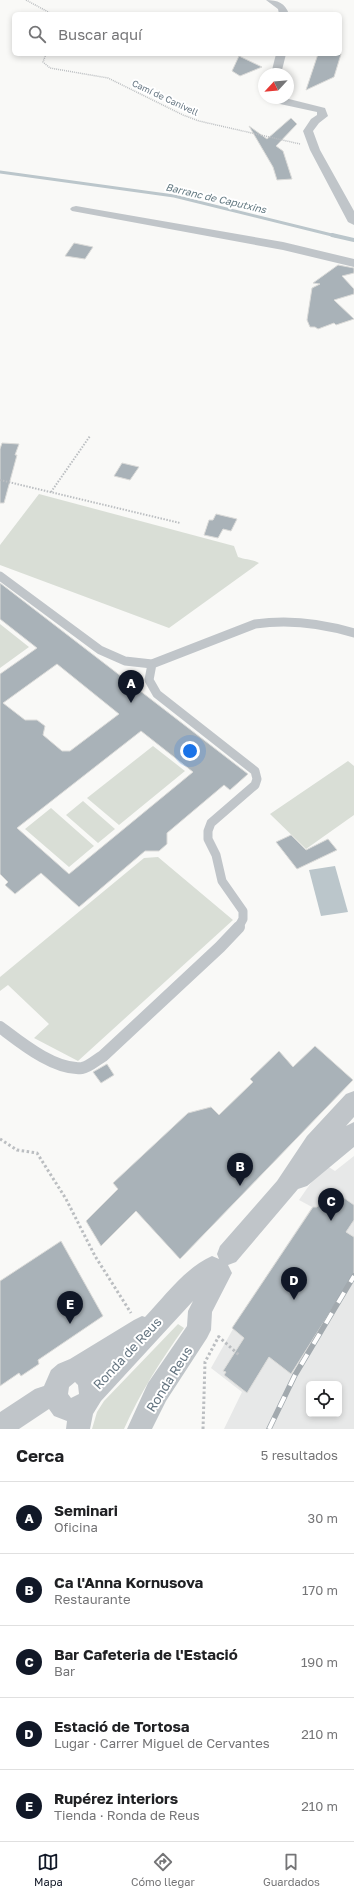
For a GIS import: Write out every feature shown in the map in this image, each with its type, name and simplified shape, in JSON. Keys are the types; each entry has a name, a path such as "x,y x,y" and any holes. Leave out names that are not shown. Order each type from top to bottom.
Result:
{"street":[{"path":"271,0 282,8 283,12"},
{"path":"278,68 280,56"},
{"path":"293,104 321,110 323,116 315,122 308,131 315,150 354,222"},
{"path":"76,209 283,246 354,263"},
{"path":"76,1370 81,1372 90,1380 84,1410 74,1410 63,1407 59,1402 56,1393 60,1378 64,1373 76,1370 164,1314 192,1284 220,1265 285,1189 315,1144 354,1101"},
{"path":"324,1158 338,1131 354,1112"},
{"path":"285,1189 354,1133"},
{"name":"Ronda Reus","path":"139,1429 158,1392 199,1330 200,1311 220,1265"},
{"name":"Ronda de Reus","path":"84,1410 164,1314"},
{"path":"0,1426 44,1398 56,1393"}],"lane":[{"path":"0,576 100,650 117,659 130,663 152,664 255,624 272,620 313,622 354,633"},
{"path":"0,1027 25,1047 46,1058 68,1066 81,1068 91,1065 103,1056 220,947 239,927 243,919 243,911 222,881 216,855 208,839 208,831 211,823 257,784 258,778 255,771 157,694 150,684 148,674 152,664"}],"path":[{"path":"26,0 48,12"},
{"name":"Camí de Canivell","path":"45,56 43,62 50,68 101,76 199,121 293,142 315,150"},
{"path":"51,492 90,436"},
{"path":"0,480 180,523"},
{"path":"0,1139 6,1146 20,1152 37,1153 66,1199 95,1256 141,1329"},
{"path":"203,1429 205,1362 219,1336 239,1355"}],"shaded area":[{"path":"39,494 234,546 238,557 259,563 169,628 0,565 0,545"},
{"path":"0,624 29,647 0,668"},
{"path":"153,746 185,771 119,825 87,798"},
{"path":"348,761 354,766 354,815 306,849 270,814"},
{"path":"83,801 115,829 98,843 66,815"},
{"path":"51,808 94,846 69,867 25,829"},
{"path":"158,857 233,920 78,1061 34,1038 49,1024 8,985 0,991 0,977 144,858"},
{"path":"335,866 348,912 321,916 309,870"},
{"path":"354,1156 354,1429 224,1429 242,1392 211,1368 233,1329 233,1326 312,1207 299,1200 324,1164 335,1171"},
{"path":"178,1324 184,1328 151,1377 124,1429 92,1429 97,1412 104,1401"}],"building":[{"path":"239,56 262,67 240,76 232,71"},
{"path":"317,56 340,56 334,77 306,90"},
{"path":"291,118 297,124 276,146 283,151 292,179 277,180 273,167 249,126 267,139"},
{"path":"74,243 93,247 85,259 65,256"},
{"path":"338,265 354,268 354,273 342,276 354,289 354,294 334,300 354,319 336,325 334,323 318,329 315,327 310,327 307,320 312,288 320,284 313,283"},
{"path":"2,443 19,444 4,503 0,503 0,449"},
{"path":"122,463 139,467 130,480 114,476"},
{"path":"216,514 237,519 231,531 223,529 218,538 204,535 209,520 213,520"},
{"path":"0,583 248,774 230,790 224,785 167,833 167,844 159,851 145,851 79,907 41,873 15,894 5,885 8,882 0,874 0,674 37,648 0,619","holes":["57,664 119,714 70,751 62,751 43,735 45,726 37,720 25,720 3,703","141,731 193,772 69,874 17,828"]},
{"path":"291,835 306,850 328,839 337,850 297,869 276,842"},
{"path":"315,1046 353,1080 180,1259 136,1211 101,1246 86,1221 118,1189 113,1183 188,1113 211,1107 219,1115 253,1082 250,1079 279,1051 293,1067"},
{"path":"107,1064 114,1075 101,1083 93,1072"},
{"path":"330,1188 354,1205 354,1220 346,1232 354,1237 354,1274 291,1374 269,1357 247,1393 224,1375 226,1372 223,1371 244,1338 232,1328 313,1207 317,1207"},
{"path":"61,1241 103,1316 38,1360 39,1364 21,1376 19,1373 0,1386 0,1281"}],"waterway":[{"name":"Barranc de Caputxins","path":"0,172 174,196 336,236"},
{"name":"Barranc de Caputxins","path":"332,235 354,240"}],"railway":[{"path":"269,1429 295,1375 354,1276"}],"place":[{"name":"Seminari","path":"131,703"},
{"name":"Ca l'Anna Kornusova","path":"240,1186"},
{"name":"Bar Cafeteria de l'Estació","path":"331,1221"},
{"name":"Estació de Tortosa","path":"294,1300"},
{"name":"Rupérez interiors","path":"70,1324"}]}
